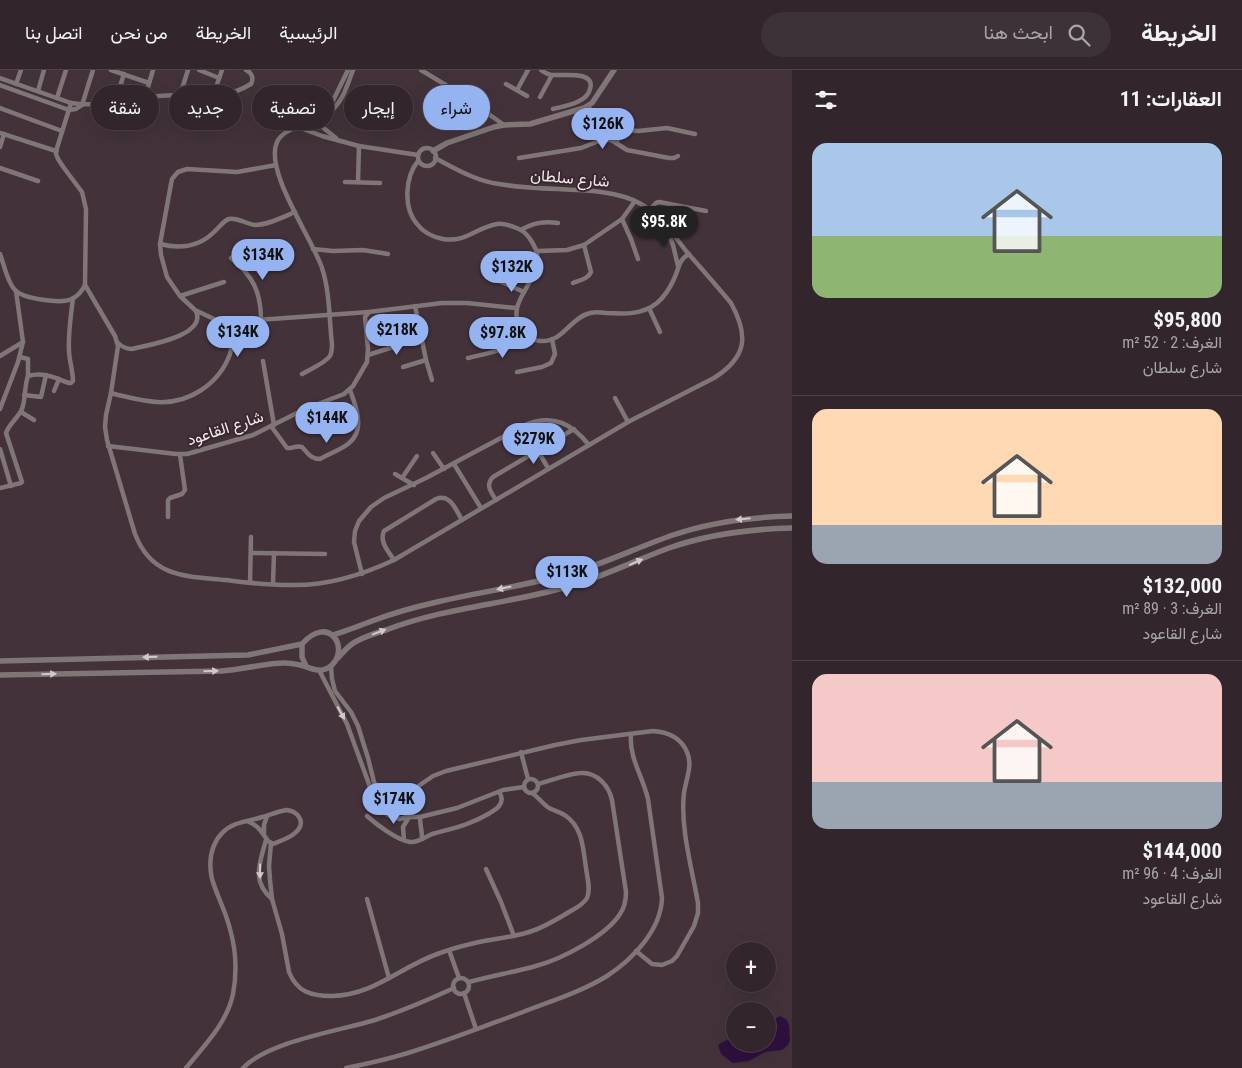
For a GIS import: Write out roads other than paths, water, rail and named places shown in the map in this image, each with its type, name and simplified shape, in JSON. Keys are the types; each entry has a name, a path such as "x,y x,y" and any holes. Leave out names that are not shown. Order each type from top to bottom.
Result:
{"street":[{"path":"16,84 21,70"},
{"path":"38,91 44,70"},
{"path":"57,98 66,70"},
{"path":"0,85 69,110 76,109 82,104 92,70"},
{"path":"115,71 149,83 153,70"},
{"path":"183,85 188,70"},
{"path":"199,70 219,78"},
{"path":"217,85 222,70"},
{"path":"242,88 251,84 253,79 246,70"},
{"path":"334,98 348,70"},
{"path":"334,109 340,100 353,70"},
{"path":"422,70 504,125"},
{"path":"517,90 528,70"},
{"path":"541,70 552,75 574,74 584,76 590,82 590,88 582,100 553,109"},
{"path":"614,70 595,99 589,106 579,111 530,124 494,127 447,143 433,150 427,148 421,150 408,182 408,200 414,220 427,233 451,240 498,224 521,230 537,251 538,258 534,274 516,308 516,314 519,326 527,336 536,340 547,341 562,334 586,314 596,312 629,314 658,303 674,279 681,259 689,254"},
{"path":"120,85 124,74"},
{"path":"540,97 552,75"},
{"path":"0,78 71,103 91,103"},
{"path":"506,84 527,96"},
{"path":"71,103 56,151 58,159 82,192 86,203 85,285 118,343 122,347 132,349 179,336 196,325 198,320 195,310"},
{"path":"589,106 600,141"},
{"path":"0,108 62,131"},
{"path":"616,143 621,133 628,130 671,128 695,134"},
{"path":"289,130 279,138 276,146 276,165 279,176 314,249 324,275 332,344 332,351 329,357 302,374"},
{"path":"307,130 359,146 418,155"},
{"path":"326,130 339,140"},
{"path":"0,147 2,133 56,151"},
{"path":"519,158 581,148 600,141 610,140 631,151 672,158 678,156"},
{"path":"358,182 359,146"},
{"path":"418,161 423,165 430,166 436,158 433,150"},
{"name":"شارع سلطان","path":"436,158 490,183 590,191 622,196 635,201 650,209 664,224 730,303 737,314 742,332 742,344 737,357 727,370 628,422"},
{"path":"276,165 237,172 188,169 178,172 172,178 160,244 161,256 167,277 180,296 195,310 216,320 239,323 369,312 442,303 467,303 516,308"},
{"path":"0,168 38,181"},
{"path":"345,182 380,183"},
{"path":"537,251 566,250 584,245 622,220 635,201"},
{"path":"650,209 659,202 706,211"},
{"path":"160,244 178,247 194,244 209,237 224,222 230,219 236,219 249,224 262,224 295,212"},
{"path":"622,220 638,259"},
{"path":"521,230 541,222 558,223"},
{"path":"664,224 673,245 678,268"},
{"path":"573,283 586,278 591,272 584,245"},
{"path":"314,249 333,251 363,250 388,254"},
{"path":"0,254 2,266 10,284 23,295 40,299 66,301 80,293 85,285"},
{"path":"231,258 251,278 258,292 261,320"},
{"path":"487,268 490,277 524,292"},
{"path":"180,296 224,282"},
{"path":"0,409 20,357 23,342 16,291"},
{"path":"28,376 46,375 69,384 73,381 68,350 73,298"},
{"path":"415,306 432,380"},
{"path":"649,308 660,332"},
{"path":"263,361 273,426 287,448 302,447 310,457 320,458 346,445 355,436 359,423 356,406 350,390 367,362 365,317 369,312"},
{"path":"111,393 158,402 178,400 197,393 213,380 223,368 239,323"},
{"path":"468,358 502,349 527,336"},
{"path":"368,355 421,338"},
{"path":"517,372 552,363 555,354 552,339"},
{"path":"0,356 23,342"},
{"path":"118,343 105,421 106,434 137,540 144,552 154,562 165,570 178,575 250,583 291,586 312,584 362,574 394,560 628,422 615,398"},
{"path":"0,488 21,483 22,481 6,435 6,431 21,412 28,376 28,359 20,357"},
{"path":"403,367 426,360"},
{"path":"24,395 41,397 46,375"},
{"path":"54,391 60,379"},
{"name":"شارع القاعود","path":"108,446 180,455 188,454 253,435 305,409 350,390"},
{"path":"21,412 34,420"},
{"path":"362,574 354,542 355,531 359,521 377,502 414,485 527,424 541,420 562,422 574,429 589,445"},
{"path":"496,500 488,485 490,479 574,429"},
{"path":"0,449 10,486"},
{"path":"538,451 548,468"},
{"path":"433,453 444,469"},
{"path":"168,517 168,500 182,494 185,490 180,455"},
{"path":"402,478 417,456"},
{"path":"454,464 481,508"},
{"path":"395,474 414,485"},
{"path":"394,560 382,540 384,530 436,499 442,497 449,500 462,520"},
{"path":"0,661 248,655 302,644 308,637 318,632 333,635 422,606 578,571 688,530 740,520 792,516"},
{"path":"0,675 229,670 286,663 318,670 327,669 351,645 359,640 408,622 571,586 607,574 670,548 703,538 746,530 792,528"},
{"path":"250,583 251,537"},
{"path":"251,553 325,554"},
{"path":"272,584 274,553"},
{"path":"333,635 338,646 338,658"},
{"path":"302,644 302,657 306,666"},
{"path":"248,655 248,668"},
{"path":"18,674 19,660"},
{"path":"331,666 335,692 351,712 358,726 374,782 384,802 393,809 409,816"},
{"path":"318,670 347,724 377,806 388,815 399,819 409,816 420,817 457,808 499,792 524,787"},
{"path":"417,787 446,770 575,741 653,731 667,734 679,740 687,751 689,763 683,800 684,823 698,908 697,918 677,956 672,961 662,965 652,964 636,951"},
{"path":"346,1068 407,1053 589,986 616,969 636,951 656,924 661,910 662,898 648,799 632,754 631,735"},
{"path":"521,752 528,779"},
{"path":"361,759 368,758"},
{"path":"469,982 535,966 564,956 604,930 616,919 624,907 626,892 612,800 607,787 597,778 580,772 538,784"},
{"path":"272,844 268,866 272,898 282,934 289,972 293,981 308,993 339,995 364,990 380,984 414,963 449,950 530,932 555,921 582,904 588,893 582,844 577,828 566,816 548,807 532,793 527,792 524,787 525,781 533,778 538,784 537,790 532,793"},
{"path":"367,816 384,830 408,842 414,842 433,834 463,826 486,815 500,805 502,797 499,792"},
{"path":"377,806 384,802"},
{"path":"186,1068 222,1022 231,1000 234,985 234,947 230,928 212,878 210,857 213,847 222,834 236,824 285,810 295,812 301,818 300,826 295,834 272,844"},
{"path":"268,816 264,825 265,837 259,863 259,877 263,889 272,898"},
{"path":"404,840 403,827 409,816"},
{"path":"420,817 422,838"},
{"path":"247,822 257,827 272,844"},
{"path":"486,869 514,936"},
{"path":"367,899 389,978"},
{"path":"449,950 459,978"},
{"path":"459,978 464,978 469,982 469,989 464,993 458,993 454,988 454,982 459,978"},
{"path":"242,1068 252,1060 273,1049 391,1014 454,988"},
{"path":"464,993 476,1029"}]}
